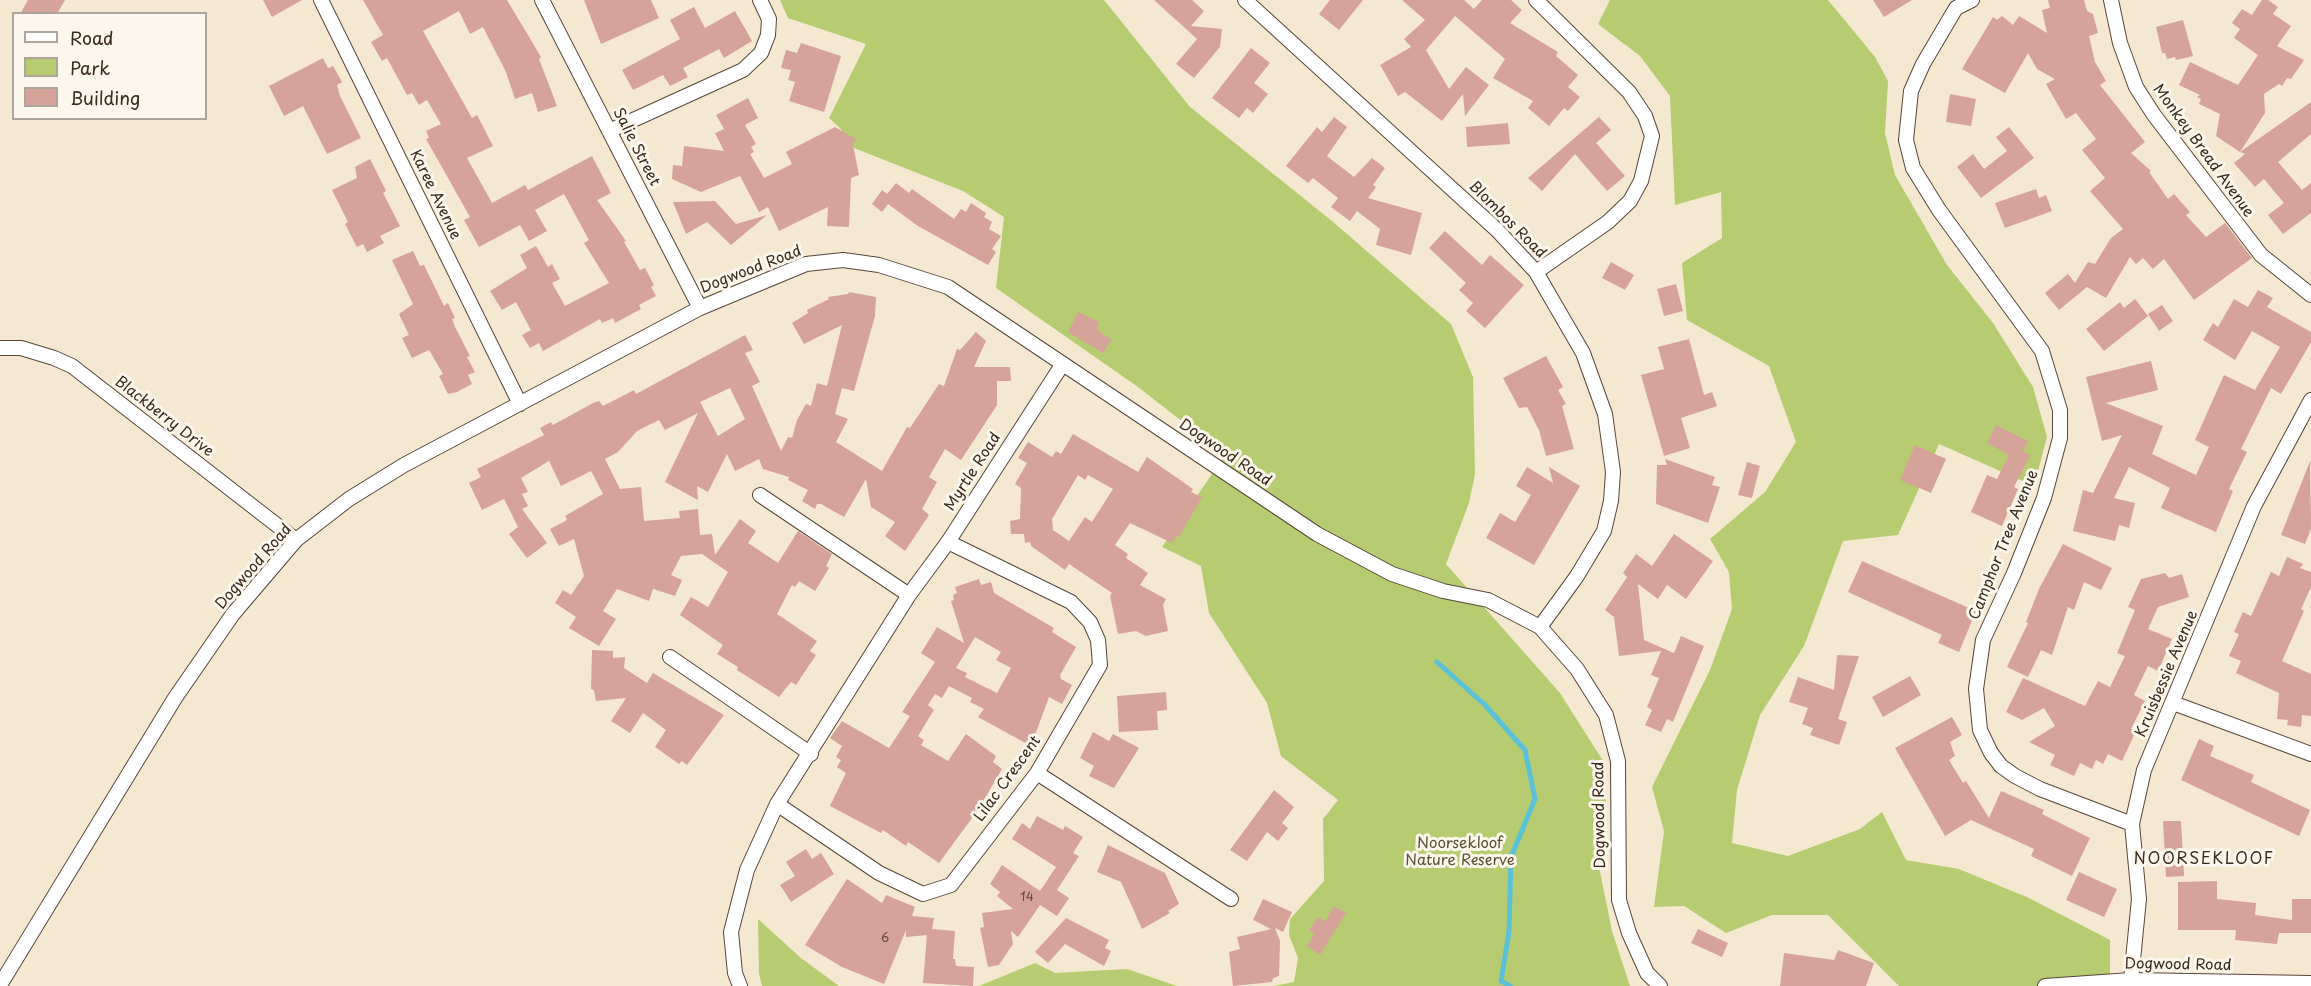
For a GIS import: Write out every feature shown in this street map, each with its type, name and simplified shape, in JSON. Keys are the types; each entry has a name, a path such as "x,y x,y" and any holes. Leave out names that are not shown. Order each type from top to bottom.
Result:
{"street":[{"name":"Karee Avenue","path":"321,0 520,404"},
{"name":"Salie Street","path":"542,0 700,308"},
{"path":"609,131 743,70 761,53 768,35 769,19 760,0"},
{"name":"Blombos Road","path":"1245,0 1497,230 1536,272 1583,353 1605,414 1613,472 1604,531 1577,576 1540,627"},
{"path":"1536,0 1629,92 1645,116 1652,136 1641,181 1630,201 1608,222 1536,272"},
{"name":"Camphor Tree Avenue","path":"1972,0 1952,4 1923,64 1911,91 1906,140 1913,168 1939,210 2042,351 2060,410 2060,438 2047,489 2014,573 1983,640 1976,689 1980,730 1991,753 2001,766 2015,776 2040,789 2133,824"},
{"name":"Monkey Bread Avenue","path":"2111,0 2120,43 2136,87 2154,115 2261,255 2311,295"},
{"name":"Dogwood Road","path":"0,985 175,698 233,614 296,540 349,499 404,465 700,308 806,264 843,260 879,265 948,287 1317,534 1392,574 1443,591 1488,600 1540,627 1577,669 1606,715 1617,761 1619,900 1629,933 1642,963 1647,973 1660,986"},
{"name":"Blackberry Drive","path":"0,348 21,348 72,366 296,540"},
{"name":"Myrtle Road","path":"740,986 735,973 731,932 747,870 777,804 909,595 948,542 1062,365"},
{"name":"Kruisbessie Avenue","path":"2131,980 2139,899 2133,824 2144,770 2254,506 2311,400"},
{"path":"760,495 909,595"},
{"name":"Lilac Crescent","path":"777,804 879,873 923,894 951,885 1037,773 1100,665 1098,640 1090,622 1071,602 948,542"},
{"path":"670,657 811,753"},
{"path":"2173,703 2311,754"},
{"path":"1037,773 1231,899"},
{"name":"Dogwood Road","path":"2044,986 2131,980 2303,984"}],"green space":[{"name":"Noorsekloof Nature Reserve","path":"780,0 1104,0 1190,107 1332,221 1451,324 1473,377 1475,474 1469,503 1446,564 1560,693 1605,764 1606,810 1595,847 1612,931 1630,986 1274,986 1294,982 1298,958 1289,935 1290,919 1324,881 1323,819 1338,800 1281,756 1267,703 1209,613 1201,566 1162,547 1225,455 1138,387 996,288 1004,217 963,191 854,148 840,128 829,118 866,44 788,18"},
{"path":"1610,0 1828,0 1875,57 1888,81 1885,133 1895,175 1947,265 1993,323 2033,387 2047,437 2034,486 1939,444 1898,535 1843,541 1804,646 1760,715 1737,790 1732,843 1788,856 1860,829 1882,812 1906,860 1959,869 2029,898 2110,940 2110,986 1899,986 1828,915 1772,915 1726,933 1684,906 1654,907 1664,831 1652,787 1710,670 1732,609 1729,572 1710,539 1765,492 1796,442 1769,366 1687,320 1682,263 1722,238 1721,192 1675,205 1670,96 1640,56 1598,24"},
{"path":"758,919 801,958 839,986 762,986 759,973"},
{"path":"1035,963 1055,973 1127,969 1177,986 979,986"}],"building":[{"path":"28,0 65,0 58,12 21,12"},
{"path":"263,0 302,0 272,17"},
{"path":"363,0 507,0 541,57 539,59 557,106 538,112 532,93 515,99 506,72 483,27 470,34 459,11 423,31 472,118 477,115 493,146 467,158 492,203 525,185 528,190 592,156 611,193 597,200 626,241 624,242 640,270 645,268 654,285 651,287 656,296 639,305 641,309 615,323 613,318 602,323 600,319 543,351 539,343 530,348 522,335 531,330 516,302 502,310 490,291 527,268 520,255 536,246 548,267 552,264 560,279 552,283 565,306 609,283 584,243 589,240 564,194 535,210 547,231 529,241 520,225 479,247 464,220 470,217 426,139 429,138 426,131 441,124 427,100 419,105 412,93 407,95 387,58 382,61 371,42 383,35"},
{"path":"584,0 651,0 659,18 601,44"},
{"path":"1154,0 1192,0 1204,11 1191,26 1222,29 1220,47 1194,78 1176,64 1197,39"},
{"path":"1330,0 1363,0 1339,30 1319,14"},
{"path":"1402,0 1464,0 1474,9 1482,0 1511,0 1522,10 1510,23 1558,52 1556,56 1578,75 1568,87 1580,97 1568,111 1564,108 1549,126 1528,108 1533,101 1493,78 1505,59 1455,16 1426,50 1449,89 1466,67 1489,85 1465,116 1463,94 1442,121 1405,92 1398,96 1380,65 1411,47 1404,39 1425,20"},
{"path":"1873,0 1912,0 1884,17"},
{"path":"2048,0 2084,0 2087,11 2093,14 2098,33 2089,36 2095,62 2106,81 2100,85 2145,142 2131,153 2151,171 2149,172 2168,199 2174,194 2190,212 2186,215 2206,237 2225,223 2252,258 2194,300 2164,259 2153,269 2143,258 2136,264 2130,257 2106,298 2087,287 2059,310 2045,293 2068,274 2075,283 2088,262 2095,264 2111,238 2123,229 2090,191 2105,178 2082,150 2096,139 2076,113 2066,119 2046,84 2055,79 2037,69 2028,53 2005,93 1962,69 1993,17 1997,20 2002,16 2013,25 2019,16 2047,33 2042,10 2050,8"},
{"path":"2262,0 2268,0 2278,7 2273,14 2291,26 2277,46 2304,60 2291,79 2287,78 2282,86 2279,84 2264,94 2265,113 2240,152 2216,136 2220,114 2199,104 2201,99 2197,97 2200,95 2179,85 2190,62 2238,85 2258,55 2234,38 2240,29 2232,23 2242,9 2252,15"},
{"path":"694,7 705,28 735,11 752,41 724,58 719,49 683,68 688,77 670,86 663,75 633,90 622,70 680,39 670,20"},
{"path":"2183,20 2193,56 2176,60 2175,57 2167,59 2165,53 2162,53 2156,27"},
{"path":"801,43 841,56 824,112 789,101 795,82 788,80 791,70 781,68 786,50 797,53"},
{"path":"1251,48 1270,63 1254,83 1268,94 1253,113 1247,108 1239,118 1212,98"},
{"path":"323,58 328,68 333,66 342,82 337,85 340,96 361,138 327,154 303,106 284,116 269,86"},
{"path":"1950,94 1976,99 1971,126 1946,122"},
{"path":"748,98 758,118 745,125 756,144 751,147 754,152 750,154 764,178 792,164 786,152 835,127 856,139 853,145 859,175 851,178 849,227 827,226 828,207 779,231 768,207 759,212 740,176 701,192 672,179 673,165 682,166 684,146 724,151 715,133 724,129 716,115"},
{"path":"2311,102 2311,134 2278,162 2302,190 2311,183 2311,213 2283,234 2268,215 2284,203 2264,179 2255,187 2234,163 2245,154 2240,152"},
{"path":"1334,117 1347,127 1327,156 1354,177 1372,158 1385,168 1373,185 1376,187 1368,198 1422,213 1411,255 1376,245 1380,229 1357,211 1350,221 1331,207 1338,198 1313,178 1308,183 1286,166 1317,127 1322,132"},
{"path":"1599,117 1611,130 1596,143 1625,176 1607,191 1575,154 1542,191 1528,178"},
{"path":"1508,123 1510,144 1467,147 1466,127"},
{"path":"2009,127 2034,158 1981,198 1957,167 1973,154 1984,169 2007,151 1996,137"},
{"path":"370,159 386,191 383,193 400,226 380,236 384,243 367,252 363,244 357,247 332,190 357,178 355,167"},
{"path":"896,183 909,193 912,189 954,219 961,209 966,212 971,203 986,213 984,217 992,222 989,229 1001,236 992,249 996,252 988,265 918,226 888,204 882,212 872,204 882,190 887,194"},
{"path":"2036,189 2039,198 2046,195 2052,211 2005,228 1995,203"},
{"path":"715,201 736,224 767,215 731,245 707,222 686,234 673,202"},
{"path":"1445,231 1482,265 1490,255 1524,285 1485,328 1466,311 1473,303 1459,290 1466,283 1429,248"},
{"path":"413,251 420,266 424,265 444,306 448,303 455,318 452,319 455,327 470,356 467,357 475,372 468,375 472,384 457,392 448,394 439,376 443,374 429,350 412,358 402,338 409,335 399,314 413,304 392,260"},
{"path":"1611,262 1634,275 1625,290 1602,278"},
{"path":"1676,284 1683,311 1664,316 1657,289"},
{"path":"2258,290 2273,298 2267,307 2311,332 2311,342 2281,394 2271,388 2241,449 2247,452 2229,489 2233,491 2216,532 2161,508 2170,488 2129,467 2114,498 2135,503 2129,528 2119,525 2115,541 2073,531 2083,490 2093,493 2122,435 2102,441 2086,377 2151,361 2158,390 2106,403 2163,426 2152,454 2196,475 2209,447 2195,440 2224,375 2255,390 2280,347 2252,331 2235,360 2203,340 2213,323 2218,327 2234,299 2248,307"},
{"path":"849,292 876,297 875,316 854,391 842,388 835,414 848,419 836,442 882,471 907,427 910,428 939,384 944,386 957,349 960,350 976,332 986,341 974,367 1010,367 1011,381 997,381 997,405 961,460 945,449 929,477 937,482 922,509 929,515 905,551 885,536 895,522 871,507 866,479 844,517 821,504 817,504 815,509 802,501 808,490 788,480 789,477 763,469 759,459 735,471 727,454 708,492 697,486 698,500 665,482 698,413 665,430 659,420 637,431 618,452 605,459 620,489 641,487 644,521 680,518 679,511 698,509 700,535 712,534 715,555 740,519 756,531 748,543 778,563 798,531 832,554 826,566 829,568 815,591 799,581 795,587 792,585 777,614 817,641 810,651 816,655 796,685 791,682 779,697 717,654 723,645 680,615 691,597 708,607 728,572 702,554 681,556 671,575 682,580 675,596 653,589 649,601 617,589 603,611 616,619 599,646 569,628 576,617 555,603 563,590 571,595 584,576 574,539 559,546 550,529 567,520 565,516 603,494 591,471 561,486 549,461 521,478 528,492 522,494 528,506 522,509 547,543 527,558 509,534 518,527 504,499 482,510 469,483 481,477 477,469 544,435 540,428 551,422 553,425 599,401 603,406 634,390 636,394 745,335 753,350 745,353 760,382 752,386 781,451 788,437 792,438 797,420 806,404 811,406 817,383 827,386 842,325 804,344 792,323 808,313 807,310 829,299 828,297","holes":["730,388 745,419 718,436 700,402"]},
{"path":"2135,299 2148,316 2104,351 2086,329 2120,302 2124,308"},
{"path":"2162,305 2173,321 2159,331 2148,314"},
{"path":"1078,312 1099,322 1097,330 1112,340 1103,353 1068,332"},
{"path":"1689,339 1704,395 1712,392 1717,406 1681,418 1690,448 1664,456 1641,375 1664,369 1658,347"},
{"path":"1546,356 1563,387 1558,390 1566,404 1562,406 1574,449 1546,456 1539,430 1527,407 1519,408 1503,378"},
{"path":"1996,425 2028,441 2023,452 2030,455 2014,487 2018,489 2002,526 1971,512 1987,475 1997,479 2009,455 1987,443"},
{"path":"1073,434 1138,472 1147,457 1193,489 1191,492 1202,497 1179,537 1176,536 1172,543 1130,523 1115,545 1128,554 1126,558 1148,573 1140,585 1166,599 1163,605 1168,631 1146,636 1136,631 1118,634 1110,596 1112,593 1069,564 1065,570 1031,546 1030,542 1025,543 1024,534 1011,534 1010,521 1020,519 1021,488 1015,484 1027,463 1018,458 1028,442 1052,457 1056,451 1061,454","holes":["1078,475 1085,480 1088,475 1113,489 1092,522 1085,517 1069,541 1053,530 1052,519"]},
{"path":"1915,445 1946,459 1931,493 1900,480"},
{"path":"1665,459 1715,477 1712,485 1720,487 1708,523 1656,504 1657,465 1667,465"},
{"path":"2310,461 2311,528 2305,544 2281,535"},
{"path":"1747,462 1760,466 1752,498 1738,495"},
{"path":"1527,467 1553,483 1549,467 1580,486 1534,565 1486,538 1500,513 1515,522 1531,495 1516,486"},
{"path":"1674,534 1713,561 1686,599 1667,585 1658,599 1638,584 1644,640 1674,653 1681,636 1704,646 1673,722 1667,719 1661,732 1645,725 1652,710 1647,707 1659,678 1651,675 1661,651 1619,656 1614,617 1605,610 1627,577 1623,573 1636,554 1652,566"},
{"path":"2063,544 2112,568 2101,590 2084,582 2074,610 2068,607 2052,655 2041,650 2028,677 2007,667 2028,623 2026,622 2039,589"},
{"path":"2287,557 2303,564 2300,568 2311,572 2311,587 2301,609 2304,611 2282,661 2311,674 2311,716 2302,715 2301,727 2287,725 2288,720 2277,719 2279,693 2236,673 2241,661 2229,656 2239,634 2234,632 2243,612 2251,616 2271,572 2279,576"},
{"path":"1862,561 1976,611 1959,652 1938,643 1942,635 1848,592"},
{"path":"2165,573 2169,578 2182,574 2189,597 2158,607 2148,629 2172,639 2158,671 2148,666 2134,695 2145,701 2131,729 2136,731 2122,761 2108,754 2103,764 2096,760 2092,769 2080,763 2074,776 2050,765 2055,755 2029,742 2055,726 2044,708 2022,720 2006,712 2023,678 2085,706 2098,681 2110,687 2125,656 2117,653 2135,610 2128,607 2141,579"},
{"path":"979,579 981,585 991,582 994,593 1054,628 1052,632 1076,647 1060,675 1061,679 1072,685 1062,704 1049,697 1031,746 978,717 984,709 970,702 972,698 949,686 942,698 935,694 928,705 934,710 918,736 924,740 921,745 948,761 966,734 996,756 993,762 1002,769 978,810 939,863 908,842 906,846 883,830 881,833 830,806 846,773 837,767 841,760 836,757 842,746 830,738 842,721 889,748 910,716 902,712 935,662 921,653 937,627 964,643 951,601 954,600 953,595 957,593 955,587","holes":["975,637 1001,652 996,660 1011,668 997,693 965,677 967,673 956,668"]},
{"path":"592,650 613,651 613,658 625,657 624,668 647,683 653,673 724,715 687,765 682,761 679,764 655,747 666,730 643,713 630,733 611,721 626,698 596,701 594,690 591,689"},
{"path":"1837,655 1859,656 1838,719 1847,722 1839,745 1810,735 1813,728 1802,724 1808,708 1789,702 1798,677 1834,690"},
{"path":"1910,676 1921,695 1883,717 1872,697"},
{"path":"1166,692 1167,710 1157,711 1158,730 1119,732 1117,696"},
{"path":"1952,717 1962,735 1950,742 1955,756 1949,760 1963,783 1966,781 1989,818 2001,791 2044,810 2042,814 2090,838 2072,876 2031,856 2034,849 1971,820 1945,836 1895,748"},
{"path":"1093,732 1109,741 1113,734 1139,748 1114,788 1089,776 1094,766 1080,758"},
{"path":"2199,739 2214,746 2210,756 2254,775 2251,782 2310,810 2299,836 2181,780"},
{"path":"1274,790 1294,807 1282,823 1288,828 1278,841 1267,832 1247,861 1230,850"},
{"path":"1037,816 1063,830 1065,826 1083,837 1073,853 1079,856 1057,890 1069,898 1057,916 1040,905 1018,937 1011,931 1013,944 999,965 988,967 980,928 984,927 982,913 1013,909 997,896 1000,892 990,884 1002,865 1040,891 1056,867 1012,839 1022,823 1030,829"},
{"path":"2163,821 2181,821 2184,876 2166,877"},
{"path":"1108,845 1165,873 1179,904 1168,911 1170,913 1142,929 1121,882 1097,872"},
{"path":"806,849 812,859 821,853 834,874 791,902 780,885 795,876 786,862"},
{"path":"2079,872 2117,889 2104,917 2066,900"},
{"path":"847,879 882,903 886,895 915,907 912,916 934,918 932,929 955,931 953,959 955,959 956,966 974,967 973,986 923,983 927,935 906,937 906,930 884,984 842,967 805,945"},
{"path":"2217,881 2217,899 2256,903 2255,915 2292,920 2292,899 2311,899 2311,933 2279,933 2277,944 2235,940 2236,930 2178,930 2178,882"},
{"path":"1263,899 1292,912 1283,932 1275,928 1280,941 1279,976 1273,978 1272,982 1233,986 1229,952 1240,949 1237,937 1271,929 1253,920"},
{"path":"1334,906 1346,913 1320,955 1307,946 1314,934 1309,931 1318,917 1325,921"},
{"path":"1066,918 1109,940 1105,948 1111,951 1104,966 1065,944 1048,963 1035,952"},
{"path":"1698,929 1728,943 1722,957 1691,943"},
{"path":"1838,950 1874,963 1866,986 1780,986 1784,953 1834,960"}],"waterway":[{"path":"1437,662 1485,705 1525,750 1535,799 1511,857 1509,932 1501,981 1510,986"}],"district":[{"name":"NOORSEKLOOF","path":"2204,860"}]}
